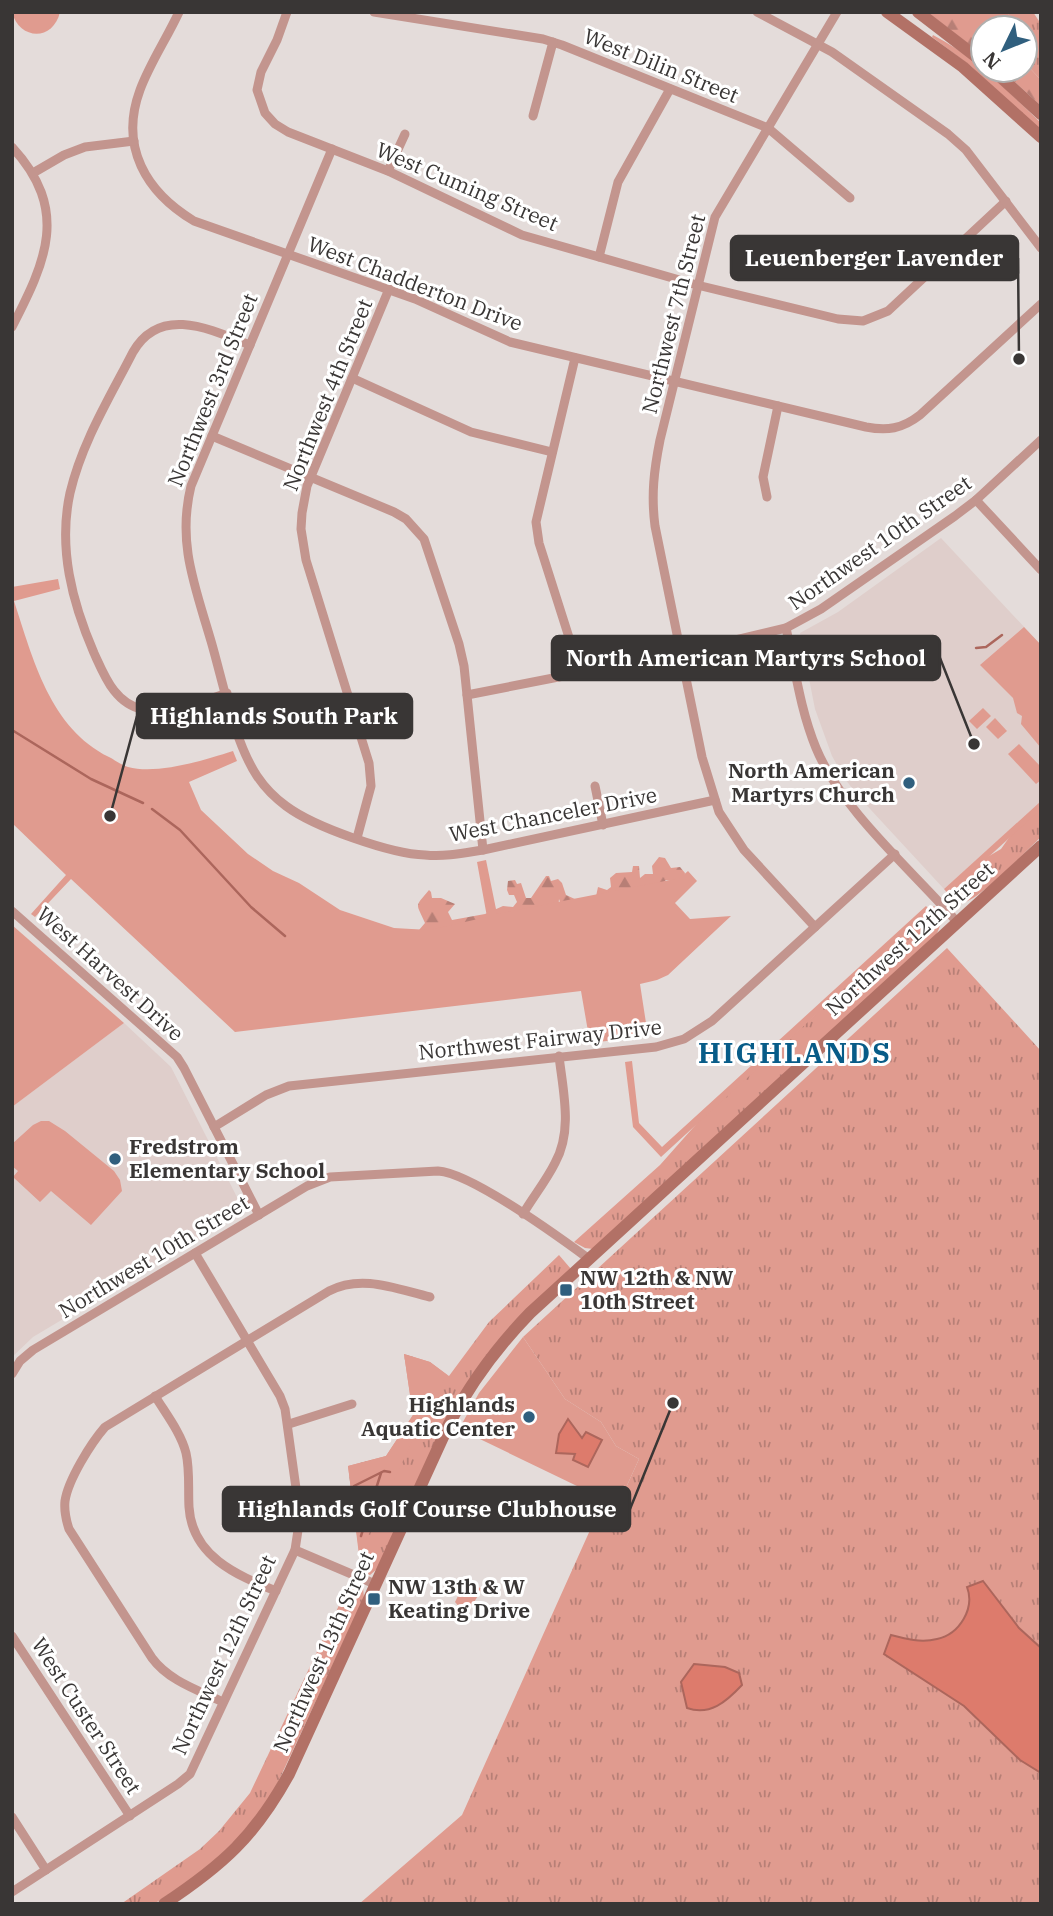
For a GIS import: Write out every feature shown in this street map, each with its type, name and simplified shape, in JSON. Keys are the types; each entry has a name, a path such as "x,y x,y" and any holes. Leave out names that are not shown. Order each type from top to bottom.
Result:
{"main road":[{"path":"887,12 963,67 1041,137"},
{"path":"918,12 969,51"},
{"path":"1008,84 1041,114"},
{"name":"Northwest 12th Street","path":"589,1259 1041,846"},
{"name":"Northwest 13th Street","path":"164,1904 231,1855 275,1800 449,1424 472,1383 508,1337 589,1259"}],"street":[{"path":"33,173 64,155 85,147 134,141 139,93 179,12"},
{"name":"West Cuming Street","path":"287,12 258,82 258,97 265,113 275,124 288,132 388,171 522,235 697,285 838,319 868,320 891,308 1006,201"},
{"name":"West Dilin Street","path":"374,12 553,42 768,128 850,198"},
{"path":"757,12 818,44 958,141 1041,248"},
{"name":"Northwest 7th Street","path":"815,927 735,839 715,800 702,757 655,526 652,493 653,475 674,381 715,217 837,12"},
{"path":"533,116 553,42"},
{"path":"599,257 618,182 670,89"},
{"path":"388,171 405,134"},
{"name":"West Chadderton Drive","path":"134,141 142,169 149,182 168,204 194,221 389,289 510,342 866,427 891,430 911,423 1041,304"},
{"path":"12,147 33,173 45,211 45,249 37,277 12,327"},
{"name":"Northwest 3rd Street","path":"227,693 190,572 185,538 187,504 191,486 332,149"},
{"name":"Northwest 4th Street","path":"357,838 371,786 370,772 302,544 302,513 310,477 389,289"},
{"path":"227,693 164,711 136,707 117,694 105,679 74,603 66,532 70,496 82,453 133,352 143,338 160,327 180,323 250,345"},
{"path":"575,358 538,508 536,532 580,672"},
{"path":"352,378 471,432 552,452"},
{"path":"767,497 763,477 778,406"},
{"path":"212,436 394,512 406,519 424,539 459,644 483,850"},
{"name":"Northwest 10th Street","path":"467,695 681,653 786,628 821,609 976,500 1041,440"},
{"path":"976,500 1041,570"},
{"path":"786,628 803,710 816,749 843,795 957,922"},
{"name":"West Chanceler Drive","path":"227,693 247,756 265,787 299,815 387,849 425,855 483,850 715,800"},
{"path":"595,786 603,825"},
{"name":"Northwest Fairway Drive","path":"214,1127 266,1095 289,1086 656,1047 696,1033 895,853"},
{"name":"West Harvest Drive","path":"12,912 177,1057 259,1215"},
{"path":"523,1214 556,1163 565,1136 559,1056"},
{"name":"Northwest 10th Street","path":"12,1374 20,1361 33,1350 321,1179 438,1171 461,1176 589,1259"},
{"path":"195,1253 280,1396 289,1424 300,1517 295,1550 375,1584"},
{"path":"223,1702 176,1680 157,1664 74,1538 66,1521 65,1509 71,1483 99,1434 114,1421 329,1291 345,1284 366,1282 430,1297"},
{"path":"155,1396 184,1446 190,1516 198,1540 205,1551 224,1567 276,1591"},
{"path":"289,1424 352,1404"},
{"name":"Northwest 12th Street","path":"12,1892 190,1774 295,1550"},
{"name":"West Custer Street","path":"12,1636 130,1816"},
{"path":"12,1817 47,1870"}],"shaded area":[{"path":"941,538 1041,645 1041,801 944,889 859,797 832,756 815,709 800,633 838,612"},
{"name":"Fredstrom Elementary School","path":"124,1023 171,1067 244,1211 33,1337 12,1357 12,1107"},
{"path":"568,1419 582,1438 586,1432 602,1440 588,1467 573,1460 575,1454 556,1453 559,1434"},
{"path":"983,1581 1019,1628 1041,1648 1041,1773 1020,1760 964,1706 884,1654 891,1635 925,1641 953,1632 967,1611 967,1587"},
{"path":"694,1664 725,1667 739,1673 742,1685 730,1697 710,1709 687,1708 681,1682"}],"green space":[{"path":"12,12 60,12 51,29 36,34 21,28"},
{"path":"927,12 1008,12 1009,14 969,14 969,44"},
{"path":"1008,12 1034,14 1009,14"},
{"path":"1039,21 1041,24 1041,80 1039,78"},
{"path":"933,35 963,53 969,58 969,65 932,37"},
{"path":"1039,78 1041,106 1017,84 1039,84"},
{"path":"990,84 1000,84 1041,123 1041,131"},
{"path":"58,579 60,589 14,601 46,690 72,729 109,757 125,766 140,769 167,768 233,751 237,761 189,782 201,810 248,854 340,910 394,928 429,930 487,917 477,862 486,860 497,914 680,878 688,871 697,881 675,903 690,919 731,916 668,975 640,984 648,1036 590,1043 581,991 235,1032 71,879 35,917 31,914 66,875 12,823 12,587"},
{"path":"1024,627 1041,645 1041,748 1021,724 1022,716 1017,713 1013,698 980,665"},
{"path":"983,708 991,716 977,729 969,721"},
{"path":"995,718 1007,731 998,739 986,727"},
{"path":"1019,744 1041,767 1041,780 1036,784 1008,754"},
{"path":"1041,801 1041,809 948,894 944,889"},
{"path":"1041,807 1041,837 1013,865 967,901 954,904 944,897 984,859 1001,849 1013,832"},
{"path":"659,857 665,858 671,868 680,867 685,873 683,882 666,880 661,885 669,902 670,912 659,921 657,927 634,930 597,948 597,960 575,958 570,964 558,969 549,948 540,944 534,953 532,969 529,972 501,967 470,972 462,961 435,956 407,958 395,971 390,970 385,962 356,947 327,952 316,948 305,936 313,928 343,927 359,921 386,929 419,930 425,923 418,905 429,890 432,898 441,898 455,904 448,912 452,920 485,914 503,906 513,907 517,902 514,895 509,895 508,881 521,883 526,898 531,898 546,876 549,876 551,881 558,879 566,895 577,900 575,909 568,914 564,913 559,899 558,909 546,925 549,931 558,933 562,930 558,923 567,920 578,929 582,928 585,920 595,924 597,919 607,923 609,915 617,914 618,911 609,911 606,903 601,907 595,901 598,887 607,890 611,887 610,878 616,873 632,872 633,866 639,866 640,878 645,874 653,874 652,866"},
{"path":"926,906 930,910 661,1157 633,1127 625,1062 632,1061 639,1123 662,1147"},
{"path":"934,906 941,920 936,935 593,1249 574,1242 660,1165 699,1121"},
{"path":"12,925 124,1023 12,1107"},
{"path":"947,948 1041,1051 1041,1904 359,1904 462,1815 604,1499 624,1492 639,1459 616,1446 601,1422 565,1399 523,1337"},
{"path":"41,1121 49,1121 65,1131 114,1171 120,1180 122,1191 91,1225 51,1191 40,1202 13,1177 18,1171 12,1166 12,1144"},
{"path":"559,1255 571,1269 491,1350 377,1569 370,1575 356,1571 360,1559 348,1466 386,1456 413,1415 404,1354 430,1362 449,1376 489,1322"},
{"name":"Highlands Aquatic Center","path":"523,1337 565,1399 601,1422 616,1446 639,1459 624,1492 604,1499 459,1429 479,1393"},
{"path":"404,1354 430,1362 447,1375 430,1403 359,1555 348,1466 386,1456 413,1415"},
{"path":"351,1580 363,1587 364,1598 268,1801 239,1839 195,1877 154,1904 121,1904 200,1849 219,1831 250,1793"},
{"path":"466,1580 482,1589 470,1609 461,1609 455,1602"}],"waterway":[{"path":"976,648 986,647 1002,635"},
{"path":"12,730 91,779 143,803"},
{"path":"152,809 180,830 251,907 285,936"},
{"path":"354,1486 384,1471 390,1472"},
{"path":"361,1536 381,1473"}],"place":[{"name":"Leuenberger Lavender","path":"1019,359"},
{"name":"North American Martyrs School","path":"974,744"},
{"name":"North American Martyrs Church","path":"909,783"},
{"name":"Highlands South Park","path":"110,816"},
{"name":"Fredstrom Elementary School","path":"115,1159"},
{"name":"NW 12th & NW 10th Street","path":"566,1290"},
{"name":"Highlands Golf Course Clubhouse","path":"673,1403"},
{"name":"Highlands Aquatic Center","path":"529,1417"},
{"name":"NW 13th & W Keating Drive","path":"374,1599"}],"district":[{"name":"HIGHLANDS","path":"795,1053"}]}
